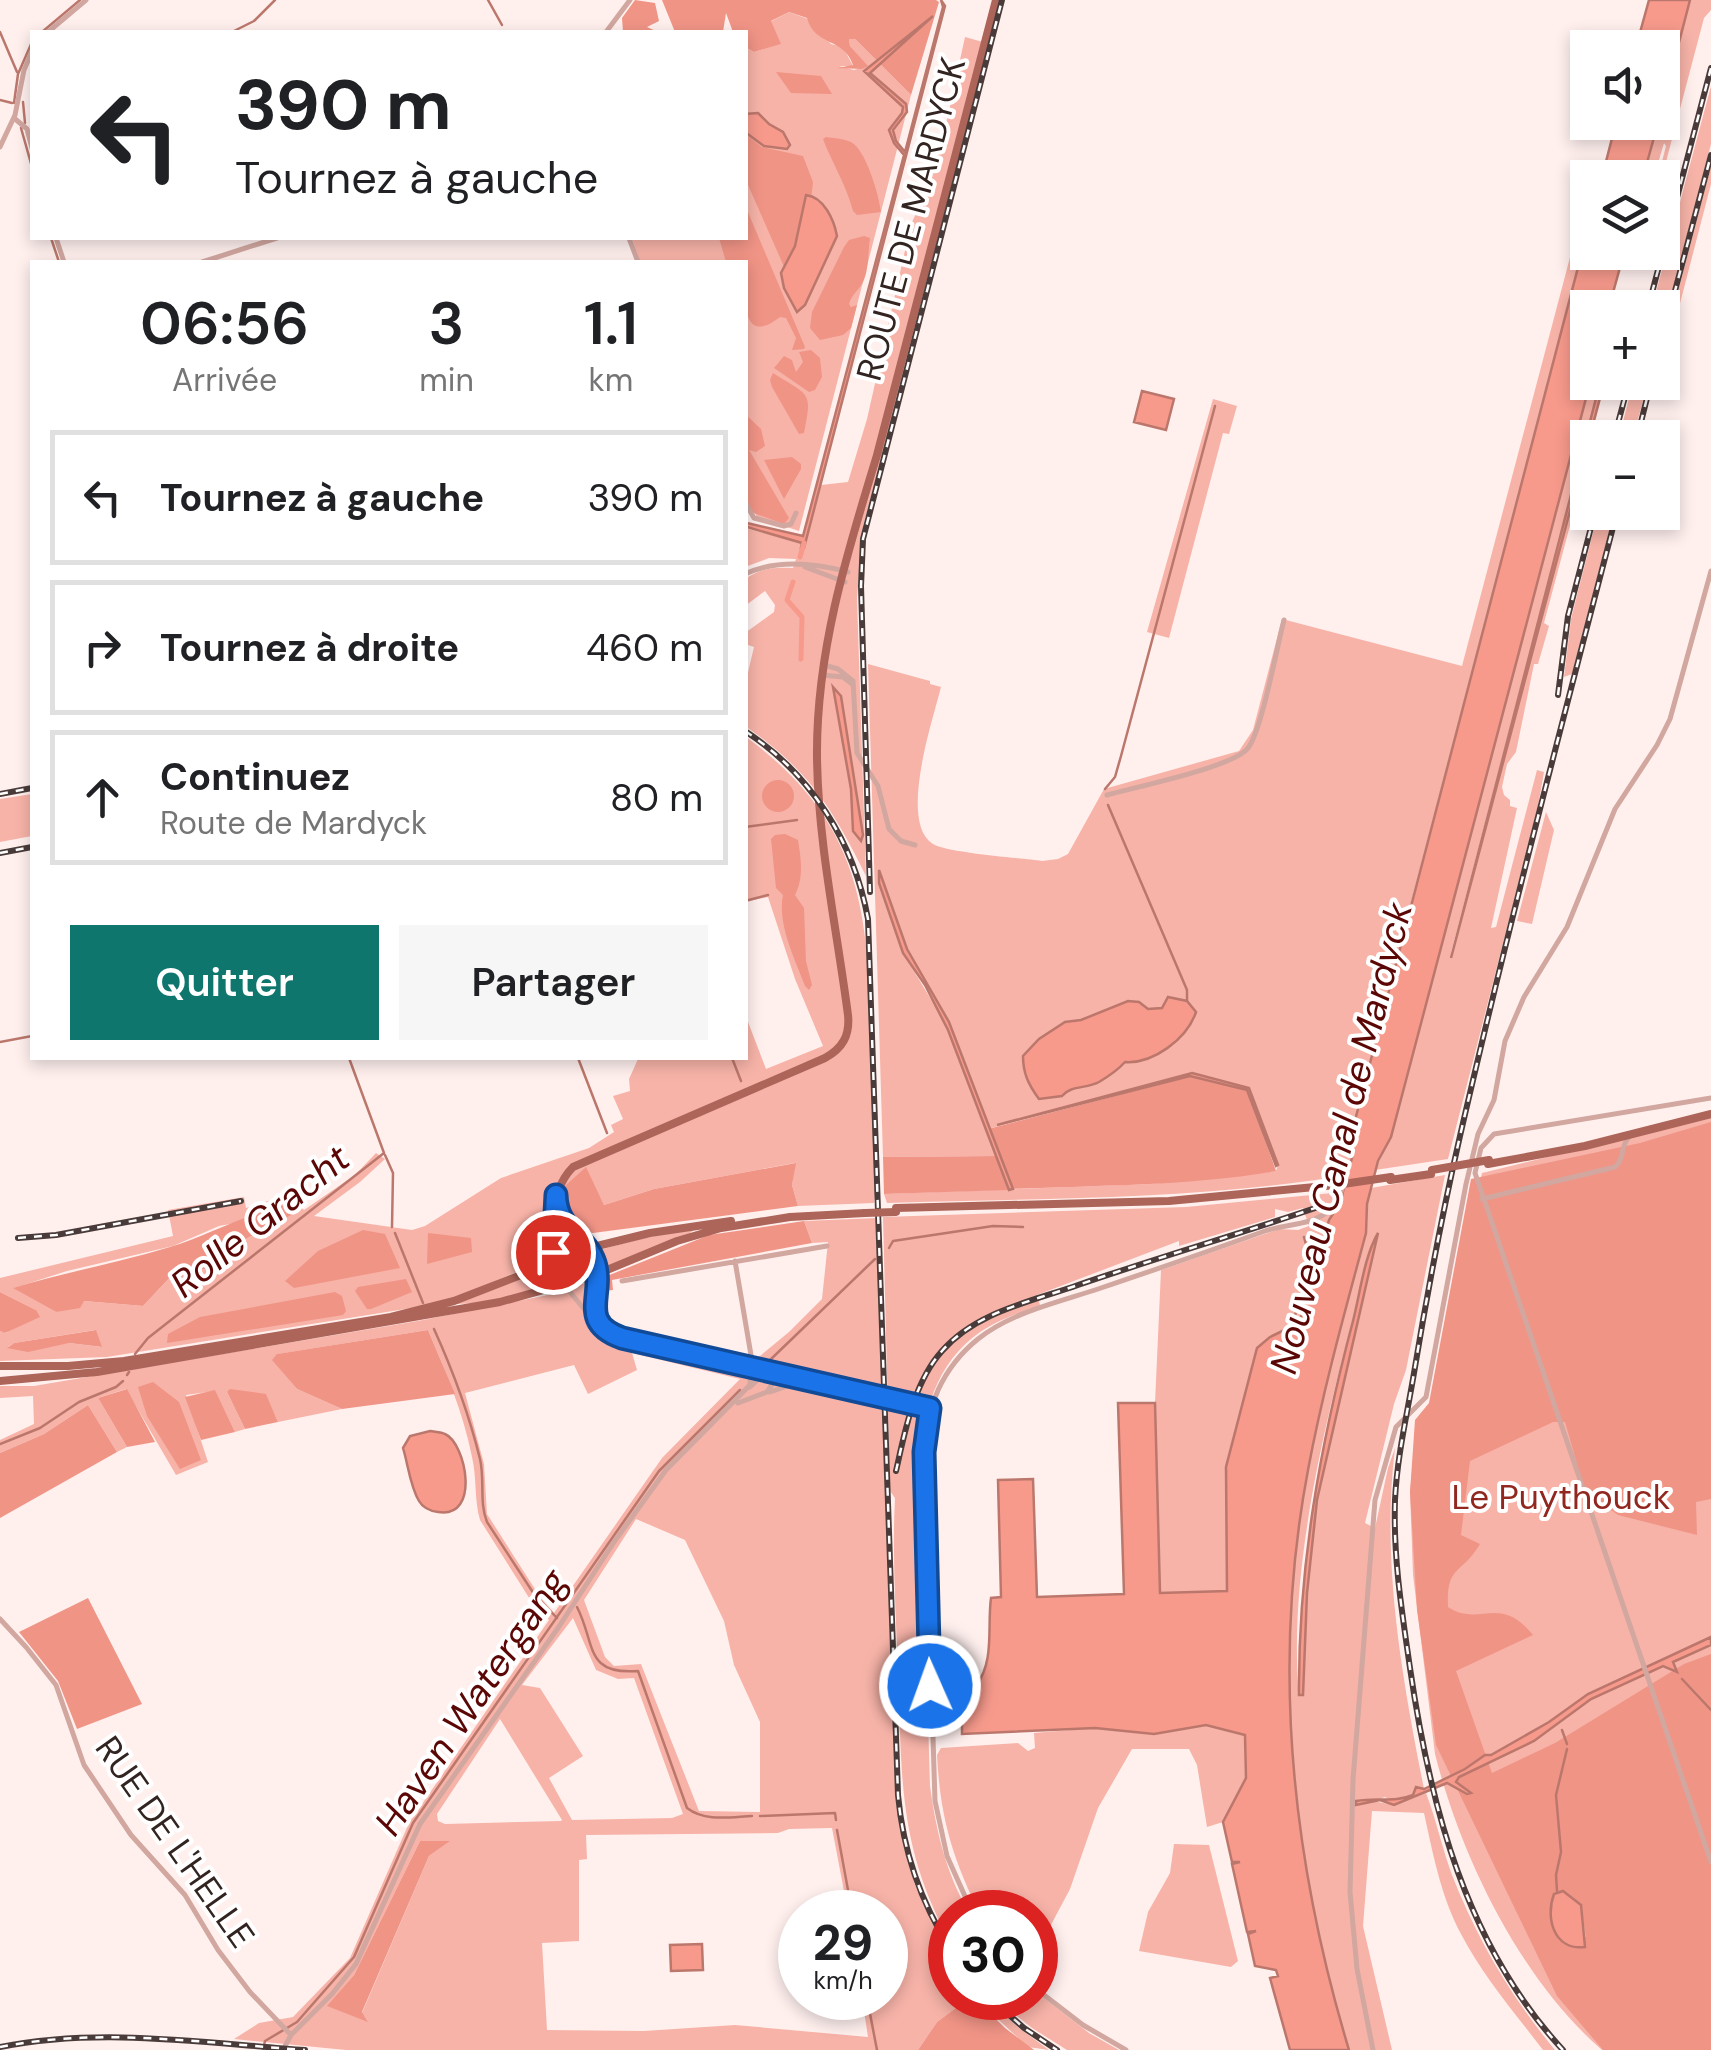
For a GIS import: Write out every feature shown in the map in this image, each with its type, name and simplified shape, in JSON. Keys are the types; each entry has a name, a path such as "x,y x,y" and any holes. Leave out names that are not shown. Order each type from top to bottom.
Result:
{"main road":[{"name":"ROUTE DE MARDYCK","path":"556,1195 564,1176 578,1163 825,1058 845,1040 849,1019 818,785 817,731 828,626 878,452 996,0"},
{"path":"0,1366 124,1361 382,1319 446,1304 587,1249 662,1231 779,1214 1155,1205 1336,1186 1606,1140 1710,1113"},
{"path":"1488,1162 1710,1113"},
{"path":"556,1195 562,1220 587,1249 596,1275"},
{"path":"556,1195 554,1260 566,1286"},
{"path":"0,1381 71,1376 392,1323 566,1286 682,1239 721,1228 865,1211"},
{"path":"577,1238 609,1243"}],"street":[{"path":"50,30 86,0"},
{"path":"608,30 630,0"},
{"path":"0,147 14,118 30,55"},
{"path":"14,118 26,129 30,142"},
{"path":"208,260 272,240"},
{"path":"748,507 754,518 782,526 791,524 796,512"},
{"path":"748,573 769,565 787,564 845,571"},
{"path":"787,564 842,582"},
{"path":"1373,2050 1352,1926 1350,1857 1370,1536 1376,1497 1396,1427 1426,1397 1470,1168 1478,1134 1494,1100 1508,1032 1524,997 1567,928 1615,809 1668,724 1711,571"},
{"path":"1107,795 1222,763 1247,749 1255,734 1284,620"},
{"path":"823,670 849,676 854,691 858,756 878,786 889,829 901,841 915,845"},
{"path":"1710,1113 1708,1098 1496,1133 1486,1140 1475,1174 1711,1862"},
{"path":"1482,1198 1613,1167 1620,1163 1626,1140 1634,1134"},
{"path":"1606,1140 1622,1152"},
{"path":"963,1890 944,1847 934,1792 924,1463 930,1408 955,1362 997,1326 1169,1262 1274,1228 1301,1226 1331,1209 1344,1174 1342,1160"},
{"path":"622,1281 827,1246"},
{"path":"735,1261 752,1378 747,1390"},
{"path":"596,1275 595,1307 600,1325"},
{"path":"566,1286 600,1325 622,1338 930,1408"},
{"path":"283,2050 291,2034 356,1964 418,1828 618,1536 669,1467 769,1372"},
{"path":"767,1392 773,1383 769,1372"},
{"path":"733,1406 803,1380"},
{"path":"866,1395 928,1417"},
{"name":"RUE DE L'HELLE","path":"0,1619 56,1685 84,1765 131,1835 176,1884 225,1960 291,2034"},
{"path":"1058,2006 1126,2050"}],"green space":[{"path":"1690,0 1711,0 1680,109 1680,39"},
{"path":"789,12 808,19 831,44 843,47 853,66 839,66 854,70 867,66 850,46 849,39 855,39 911,95 799,531 757,517 748,500 748,260 639,260 633,240 748,240 748,49 754,52 780,44 770,22"},
{"path":"965,37 990,44 863,527 857,598 866,876 817,792 786,758 748,728 748,672 754,647 748,645 748,631 774,612 775,605 765,591 748,604 748,577 768,569 793,568 796,559 769,558 748,566 748,529 802,543 804,548 821,485 848,482 867,419 911,224 938,156"},
{"path":"1711,86 1711,144 1680,263 1680,202"},
{"path":"1653,140 1672,140 1666,160 1662,160 1664,143 1659,160 1648,160"},
{"path":"1711,166 1711,184 1680,303 1678,290"},
{"path":"1570,257 1570,270 1577,270 1379,1024 1352,1132 1353,1154 1347,1175 1175,1194 887,1203 884,1194 1151,1184 1276,1171 1278,1165 1249,1088 1192,1073 988,1129 949,1022 907,949 881,875 879,883 903,953 944,1021 996,1156 883,1157 868,664 941,687 918,793 923,832 933,844 969,853 1042,861 1068,854 1104,789 1239,751 1253,730 1282,619 1462,666"},
{"path":"1662,270 1678,270 1673,290 1657,290"},
{"path":"1213,399 1237,406 1229,434 1223,433 1169,638 1147,632"},
{"path":"1586,400 1596,400 1590,420 1580,420"},
{"path":"1629,400 1643,400 1638,420 1623,420"},
{"path":"1570,459 1570,498 1451,953 1452,957 1570,509 1570,526 1544,623 1549,626 1538,664 1534,664 1516,752 1507,764 1502,787 1510,806 1517,808 1491,928 1496,927 1537,770 1544,772 1538,806 1448,1159 1375,1170 1391,1137"},
{"path":"1594,530 1610,530 1572,674 1564,677 1571,619"},
{"path":"748,739 787,772 818,808 840,846 855,886 868,973 877,1155 874,1203 798,1206 792,1185 795,1163 654,1189 604,1205 585,1168 565,1215 576,1230 579,1246 454,1298 107,1357 0,1361 0,1331 6,1333 36,1310 0,1292 0,1278 173,1236 168,1210 244,1197 246,1208 290,1199 304,1210 355,1175 376,1153 385,1159 314,1216 412,1230 425,1226 501,1178 589,1148 614,1132 611,1125 623,1119 613,1096 630,1091 629,1079 638,1060 748,1060 748,1022 766,1069 823,1046 795,979 768,897 748,901","holes":["295,1212 242,1241 205,1269 175,1272 143,1306 84,1301 56,1312 14,1288 173,1246 219,1226","95,1330 101,1347 69,1343 8,1347"]},
{"path":"30,794 30,836 0,842 0,799"},
{"path":"1546,812 1554,830 1532,924 1517,921"},
{"name":"Le Puythouck","path":"1711,1117 1711,2050 1602,2050 1572,2021 1520,1952 1478,1874 1446,1793 1435,1754 1413,1575 1410,1492 1417,1420 1430,1404 1482,1173"},
{"path":"1445,1175 1406,1370 1365,1523 1375,1528 1395,1448 1392,1576 1401,1662 1424,1789 1394,1802 1385,1797 1373,1801 1394,1805 1426,1793 1452,1875 1472,1922 1496,1967 1555,2050 1543,2050 1489,1979 1461,1934 1443,1890 1424,1813 1372,1811 1363,1926 1392,2050 1349,2050 1314,1913 1294,1774 1290,1633 1294,1563 1316,1426 1366,1233 1365,1212 1371,1188","holes":["1378,1233 1317,1500 1307,1593 1303,1694 1299,1695 1298,1604 1310,1507 1363,1276"]},
{"path":"1343,1192 1329,1220 1299,1323 1270,1337 1257,1349 1226,1467 1227,1592 1160,1593 1155,1403 1161,1270 1279,1229 1309,1226 1303,1208 1288,1212 1275,1209 1275,1217 1179,1246 1179,1241 1037,1295 1040,1305 973,1337 947,1366 925,1419 920,1458 930,1786 943,1851 958,1890 928,1890 928,1893 912,1843 902,1779 883,1217 1186,1207"},
{"path":"877,1218 896,1801 905,1851 928,1910 928,2020 940,2020 918,2050 346,2050 234,2039 259,2023 293,2017 350,1958 409,1823 549,1620 533,1604 480,1520 474,1465 464,1424 428,1330 278,1354 273,1360 297,1389 342,1409 278,1422 266,1395 227,1392 245,1429 235,1432 215,1391 186,1395 208,1462 176,1475 126,1389 98,1398 127,1447 117,1452 88,1405 44,1434 0,1453 0,1440 34,1424 33,1396 0,1398 0,1386 34,1386 423,1320 548,1295 607,1276 600,1289 601,1304 614,1331 740,1360 760,1356 822,1299 828,1242 812,1243 804,1221","holes":["632,1353 740,1379 662,1458 554,1613 487,1514 484,1464 465,1393 574,1365 588,1394 637,1370","636,1519 685,1540 724,1621 734,1665 760,1722 760,1812 699,1811 641,1664 614,1666 605,1657 584,1600","573,1618 596,1670 618,1679 634,1678 683,1814 672,1818 572,1820 549,1778 583,1756 540,1688 522,1685","500,1719 562,1820 445,1824 438,1821 437,1814","832,1828 844,1890 908,1890 908,2020 865,2020 868,2037 735,2025 644,2031 547,2030 542,1943 579,1941 579,1860 587,1859 586,1835 778,1833","420,1841 448,1842 429,1856 362,2013 367,2020 328,2006 354,1975"]},
{"path":"694,1230 675,1241 556,1286 506,1299 455,1304 602,1249"},
{"path":"1207,1725 1245,1735 1246,1778 1223,1822 1207,1827 1197,1765 1189,1749 1132,1749 1098,1808 1070,1889 1058,1912 1058,1890 969,1890 944,1817 937,1755 941,1748 1018,1743 1028,1751 1035,1748 1034,1733 1095,1728 1154,1734"},
{"path":"1174,1844 1209,1845 1238,1961 1231,1967 1139,1951 1148,1912 1170,1873"},
{"path":"1058,2009 1119,2050 1067,2050 1022,2020 1058,2020"},
{"path":"999,2020 1010,2020 1049,2050 1028,2047"}],"shaded area":[{"path":"635,0 655,3 659,21 647,27 654,30 623,30 622,18"},
{"path":"662,0 939,2 911,95 855,39 849,39 850,46 868,66 837,68 853,65 849,56 816,34 807,18 789,12 771,21 781,44 754,52 748,49 748,30 732,30 726,13 723,30 674,30"},
{"path":"941,0 945,6 801,548 802,543 748,527 748,523 803,536 904,155 889,130 903,107 864,71 933,16 870,73 906,104 907,112 893,130 905,152 943,7"},
{"path":"1649,0 1690,0 1680,39 1680,30 1641,30"},
{"path":"776,72 821,76 832,94 791,93"},
{"path":"758,113 783,132 790,145 787,149 764,146 748,134 748,114"},
{"path":"748,136 762,147 803,156 813,182 807,226 789,278 748,185"},
{"path":"823,139 857,147 871,174 881,212 857,215 853,211"},
{"path":"1612,140 1653,140 1648,160 1606,160"},
{"path":"806,195 823,205 837,236 805,305 797,312 781,273 795,246"},
{"path":"748,212 804,349 792,350 796,338 786,318 757,326 750,321 748,260 725,260 720,240 748,240"},
{"path":"870,238 867,266 863,282 849,304 857,305 851,328 843,335 820,340 810,328 812,312 844,247 849,240"},
{"path":"1577,270 1619,270 1614,290 1572,290"},
{"path":"1570,298 1570,400 1586,400 1580,420 1570,420 1570,459 1391,1137 1378,1161 1367,1204 1366,1233 1308,1470 1291,1616 1293,1762 1313,1907 1349,2050 1290,2050 1270,1978 1278,1976 1276,1970 1255,1966 1248,1934 1256,1931 1247,1932 1232,1864 1240,1862 1232,1862 1223,1822 1246,1778 1245,1735 1206,1725 1154,1734 1095,1728 962,1734 962,1688 976,1686 982,1676 988,1655 991,1598 1001,1597 998,1480 1033,1479 1037,1597 1124,1594 1118,1403 1155,1403 1160,1593 1227,1591 1226,1467 1257,1348 1299,1323 1329,1220 1340,1203 1353,1154 1352,1132"},
{"path":"811,350 820,358 822,377 815,390 809,392 774,368 784,356 792,360 796,372 803,362 799,352"},
{"path":"773,373 806,396 804,433 799,434 772,387"},
{"path":"1142,391 1174,399 1166,430 1134,422"},
{"path":"1596,400 1599,400 1594,420 1590,420"},
{"path":"748,417 761,429 765,446 756,452 749,450 789,518 784,524 751,512 748,503"},
{"path":"792,457 801,469 784,499 764,460"},
{"path":"1570,499 1570,511 1451,958"},
{"path":"833,687 841,696 861,841 853,831 851,789"},
{"path":"778,780 789,785 794,796 789,807 778,812 767,807 762,796 767,785"},
{"path":"785,834 798,840 801,875 795,895 804,908 806,961 812,985 809,990 788,941 782,918 783,895 776,888 771,839"},
{"path":"879,870 907,949 949,1022 1013,1189 1009,1190 948,1030 903,953 879,883"},
{"path":"1168,997 1187,1001 1196,1012 1168,1048 1147,1059 1125,1062 1094,1084 1062,1096 1039,1099 1027,1078 1023,1056 1039,1039 1065,1022 1081,1020 1128,1001 1139,1002 1148,1009 1162,1008"},
{"path":"1192,1073 1249,1088 1278,1165 1247,1090 1190,1076 997,1125"},
{"path":"1192,1076 1248,1091 1276,1171 1178,1182 1013,1189 988,1129"},
{"name":"Le Puythouck","path":"1711,1122 1711,1499 1696,1502 1697,1535 1618,1515 1585,1492 1565,1422 1553,1422 1470,1461 1461,1535 1480,1544 1452,1576 1448,1607 1459,1613 1510,1616 1533,1635 1456,1671 1492,1773 1555,1743 1684,1664 1711,1654 1711,2050 1603,2050 1557,1996 1436,1745 1417,1610 1410,1492 1415,1420 1429,1403 1471,1179 1640,1143","holes":["1558,1891 1581,1905 1586,1937 1560,1941 1556,1934 1552,1911"]},
{"path":"996,1156 1009,1190 884,1194 883,1157"},
{"path":"796,1163 792,1185 798,1206 593,1233 576,1230 561,1204 565,1186 586,1167 604,1205 654,1189"},
{"path":"287,1205 295,1213 242,1241 205,1269 175,1272 143,1306 84,1301 80,1308 56,1312 13,1288 170,1247"},
{"path":"804,1221 812,1243 612,1280 613,1290 602,1291 600,1286 607,1276 709,1235"},
{"path":"363,1230 385,1234 400,1268 294,1288 285,1281 318,1251"},
{"path":"428,1233 471,1238 472,1252 427,1264"},
{"path":"1378,1233 1317,1500 1307,1593 1303,1695 1299,1695 1302,1600 1313,1506 1330,1414 1369,1253"},
{"path":"406,1279 412,1292 371,1309 355,1291 358,1287"},
{"path":"0,1292 36,1310 40,1317 5,1333 0,1331"},
{"path":"335,1292 342,1296 346,1311 343,1315 167,1343 168,1334 200,1317"},
{"path":"96,1330 102,1347 69,1343 28,1352 7,1348 14,1343"},
{"path":"428,1330 455,1394 342,1409 297,1389 272,1360 277,1354"},
{"path":"153,1382 179,1402 201,1460 180,1469 147,1416 138,1387"},
{"path":"127,1389 155,1442 127,1447 98,1398"},
{"path":"230,1389 266,1394 278,1422 245,1429 227,1392"},
{"path":"215,1390 235,1432 201,1440 185,1397"},
{"path":"88,1405 117,1452 0,1518 0,1453 44,1434"},
{"path":"430,1431 443,1433 452,1440 463,1464 465,1493 452,1511 438,1512 425,1507 411,1482 403,1448 410,1436"},
{"path":"88,1598 142,1704 77,1729 58,1681 19,1632"},
{"path":"1711,1637 1711,1645 1673,1662 1677,1672 1663,1666 1591,1699 1534,1741 1459,1777 1456,1782 1471,1793 1447,1783 1394,1805 1380,1800 1356,1805 1356,1801 1413,1795 1416,1787 1424,1789 1491,1755 1588,1694"},
{"path":"420,1841 450,1841 429,1856 362,2012 368,2022 327,2006 354,1975"},
{"path":"1563,1891 1581,1905 1585,1947 1566,1944 1555,1931 1551,1903 1554,1894"},
{"path":"702,1944 703,1970 671,1971 670,1945"},
{"path":"997,2020 1034,2050 918,2050 937,2022"}],"waterway":[{"path":"44,30 80,0"},
{"path":"236,30 254,21 275,0"},
{"path":"488,0 502,25"},
{"path":"0,32 17,72"},
{"path":"14,103 18,74 30,47"},
{"path":"0,100 12,103"},
{"name":"Rolle Gracht","path":"23,102 25,123"},
{"name":"Rolle Gracht","path":"21,128 30,160"},
{"name":"Rolle Gracht","path":"52,240 58,260"},
{"path":"1105,789 1115,777 1215,406"},
{"path":"800,557 804,543"},
{"path":"793,582 787,600 802,617 801,659"},
{"path":"1108,805 1187,990 1187,1001"},
{"path":"748,827 797,820"},
{"path":"748,900 768,895"},
{"path":"0,1042 30,1036"},
{"name":"Rolle Gracht","path":"135,1354 148,1338 384,1153 350,1060"},
{"path":"579,1060 607,1133"},
{"path":"733,1060 741,1081"},
{"path":"385,1155 393,1173 392,1227"},
{"name":"Haven Watergang","path":"889,1248 893,1241 993,1226 1023,1227"},
{"path":"395,1233 423,1303"},
{"name":"Nouveau Canal de Mardyck","path":"1292,1327 1310,1259 1304,1237"},
{"name":"Haven Watergang","path":"769,1361 875,1259"},
{"path":"434,1329 476,1442 487,1522 534,1594 557,1618"},
{"name":"Rolle Gracht","path":"0,1444 40,1428 79,1402 123,1381"},
{"name":"Haven Watergang","path":"263,2050 265,2041 297,2022 354,1957 413,1823 659,1471 740,1390"},
{"path":"577,1607 600,1662 608,1668 638,1671 687,1808 710,1817 752,1816"},
{"path":"1682,1679 1711,1710"},
{"path":"1562,1730 1567,1744"},
{"path":"1557,1891 1561,1852 1556,1795 1567,1749"},
{"path":"760,1816 835,1813 836,1820"},
{"path":"837,1830 848,1890"},
{"path":"871,2020 877,2050"}],"railway":[{"path":"870,892 863,539 1002,0"},
{"path":"1653,290 1711,68"},
{"path":"1675,290 1711,155"},
{"path":"1619,420 1624,400"},
{"path":"1642,420 1646,400"},
{"path":"1558,695 1568,616 1590,530"},
{"path":"1563,2050 1529,2009 1501,1965 1477,1919 1442,1822 1410,1668 1397,1563 1395,1500 1424,1314 1460,1136 1612,530"},
{"path":"748,733 790,768 826,812 852,863 868,919 898,1795 904,1835 928,1907"},
{"path":"0,794 30,788"},
{"path":"0,853 30,847"},
{"path":"18,1238 56,1235 241,1201"},
{"path":"896,1471 912,1408 932,1363 956,1338 987,1317 1324,1205"},
{"path":"1015,2020 1057,2050"},
{"path":"0,2047 114,2037 305,2050"}],"route":[{"path":"553,1252 556,1195 566,1227 594,1260 596,1313 600,1325 608,1332 930,1408 924,1463 930,1686"}]}
